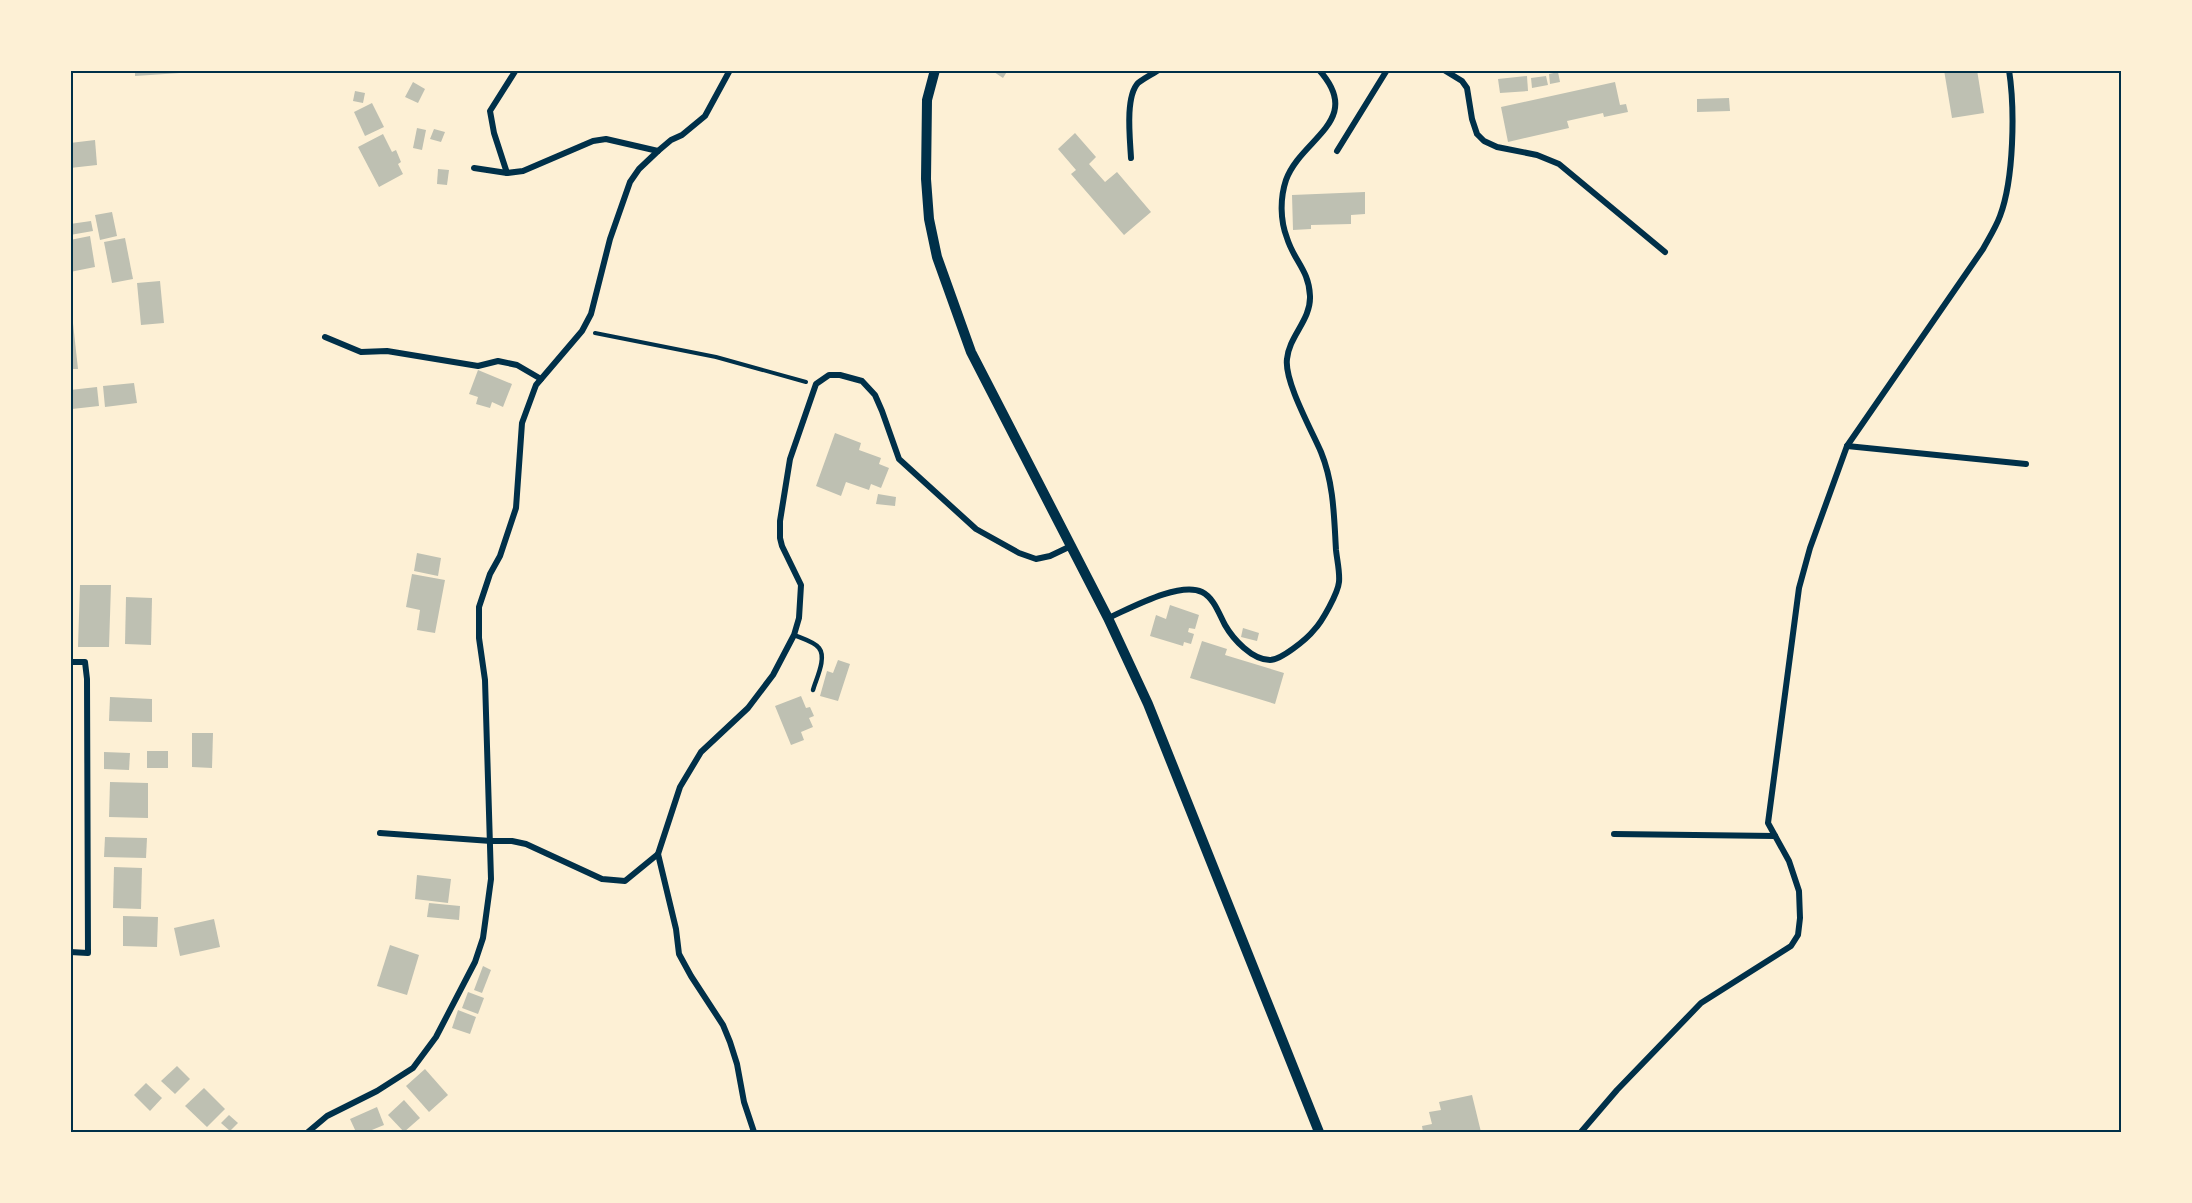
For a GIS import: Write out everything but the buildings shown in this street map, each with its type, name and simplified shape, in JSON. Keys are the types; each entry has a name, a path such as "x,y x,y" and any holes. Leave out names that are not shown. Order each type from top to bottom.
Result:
{"street":[{"path":"507,173 494,133 490,111 516,70"},
{"path":"308,1132 327,1116 377,1091 413,1068 436,1037 475,962 483,938 491,879 485,680 479,638 479,607 490,574 501,556 516,508 522,423 536,385 582,331 591,314 610,239 630,182 639,169 658,151 705,116 730,70"},
{"path":"935,70 927,100 926,179 929,219 937,257 970,352 1108,618 1148,704 1319,1132"},
{"path":"1131,158 1130,108 1133,94 1137,84 1158,70"},
{"path":"1108,618 1158,596 1184,589 1202,592 1214,604 1226,627 1239,644 1260,658 1272,660 1285,654 1315,630 1339,583 1330,480 1322,454 1290,380 1287,360 1292,344 1306,317 1310,299 1308,277 1287,239 1282,196 1287,178 1298,159 1321,136 1336,110 1335,98 1319,70"},
{"path":"1337,151 1387,70"},
{"path":"1444,70 1462,81 1467,88 1472,119 1477,134 1484,141 1497,147 1537,155 1559,164 1665,252"},
{"path":"1581,1132 1617,1090 1701,1003 1791,946 1798,935 1800,918 1798,891 1789,861 1768,823 1768,815 1799,588 1825,501 1847,446 1983,249 2000,216 2008,184 2012,142 2009,70"},
{"path":"474,168 507,173 523,171 593,141 606,139 658,151"},
{"path":"326,337 361,352 387,351 478,366 498,361 517,365 541,379"},
{"path":"754,1132 744,1102 737,1064 730,1042 723,1026 679,954 676,929 658,854 680,787 701,752 748,708 774,675 794,635 799,618 801,585 782,546 780,521 790,459 816,384 829,375 840,375 862,381 874,395 882,411 899,459 976,529 1019,553 1035,559 1050,556 1071,546"},
{"path":"1847,446 2026,464"},
{"path":"70,662 85,662 87,679 88,953 70,952"},
{"path":"380,833 526,843 602,879 625,881 658,854"},
{"path":"1614,834 1775,836"}],"lane":[{"path":"794,635 818,646 821,650 822,659 813,690"}],"path":[{"path":"582,331 716,357 816,384"}]}
